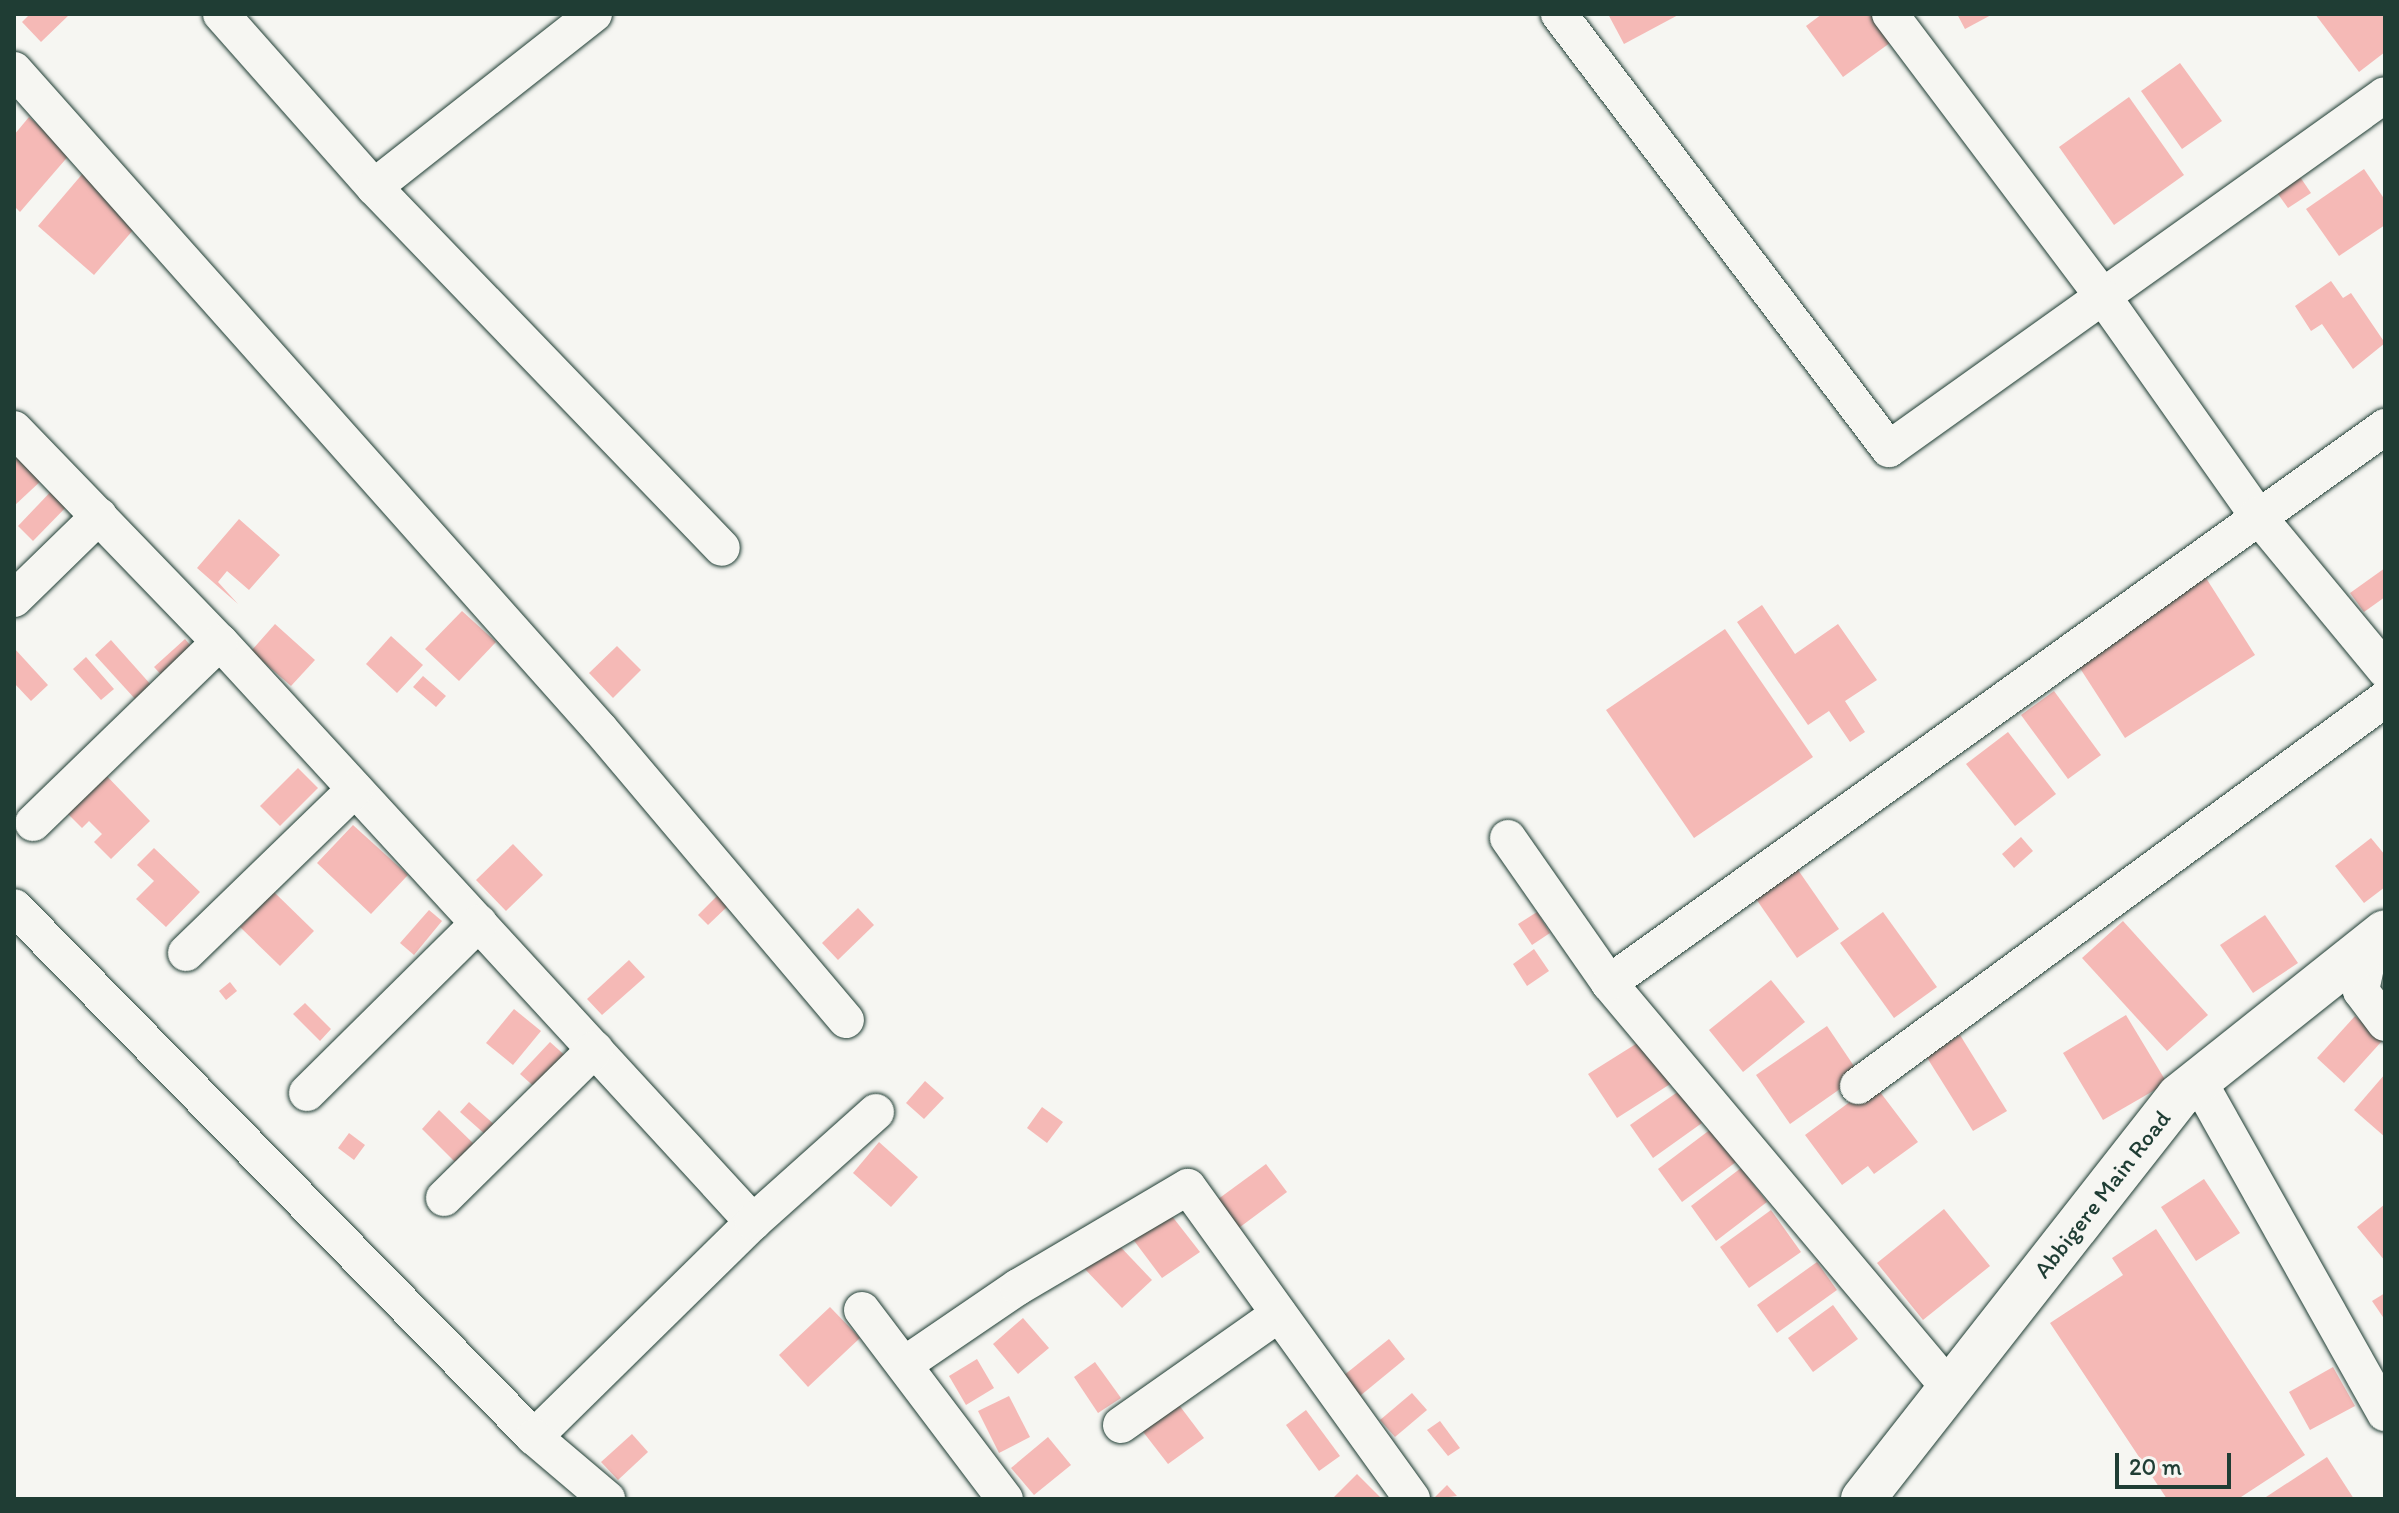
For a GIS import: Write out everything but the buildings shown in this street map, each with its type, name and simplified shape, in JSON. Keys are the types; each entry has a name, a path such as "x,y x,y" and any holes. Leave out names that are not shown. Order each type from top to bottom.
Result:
{"main road":[{"name":"Abbigere Main Road","path":"1863,1499 2179,1096 2378,937"}],"street":[{"path":"221,14 374,187 722,548"},
{"path":"374,187 594,14"},
{"path":"1559,14 1889,449 2385,95"},
{"path":"1890,14 2104,298 2257,515 2385,670"},
{"path":"14,70 600,729 846,1020"},
{"path":"1609,983 2257,515 2385,427"},
{"path":"14,429 220,642 753,1222"},
{"path":"14,599 99,516"},
{"path":"33,823 220,642"},
{"path":"1858,1086 2385,699"},
{"path":"186,953 355,789"},
{"path":"1508,838 1609,983 1950,1389"},
{"path":"14,907 534,1437 607,1499"},
{"path":"307,1093 479,923"},
{"path":"2378,937 2361,991 2385,1023"},
{"path":"444,1198 595,1049"},
{"path":"2198,1080 2385,1413"},
{"path":"534,1437 753,1222 876,1112"},
{"path":"905,1364 1018,1287 1188,1187 1412,1499"},
{"path":"862,1310 1005,1499"},
{"path":"1121,1425 1279,1314"}]}
